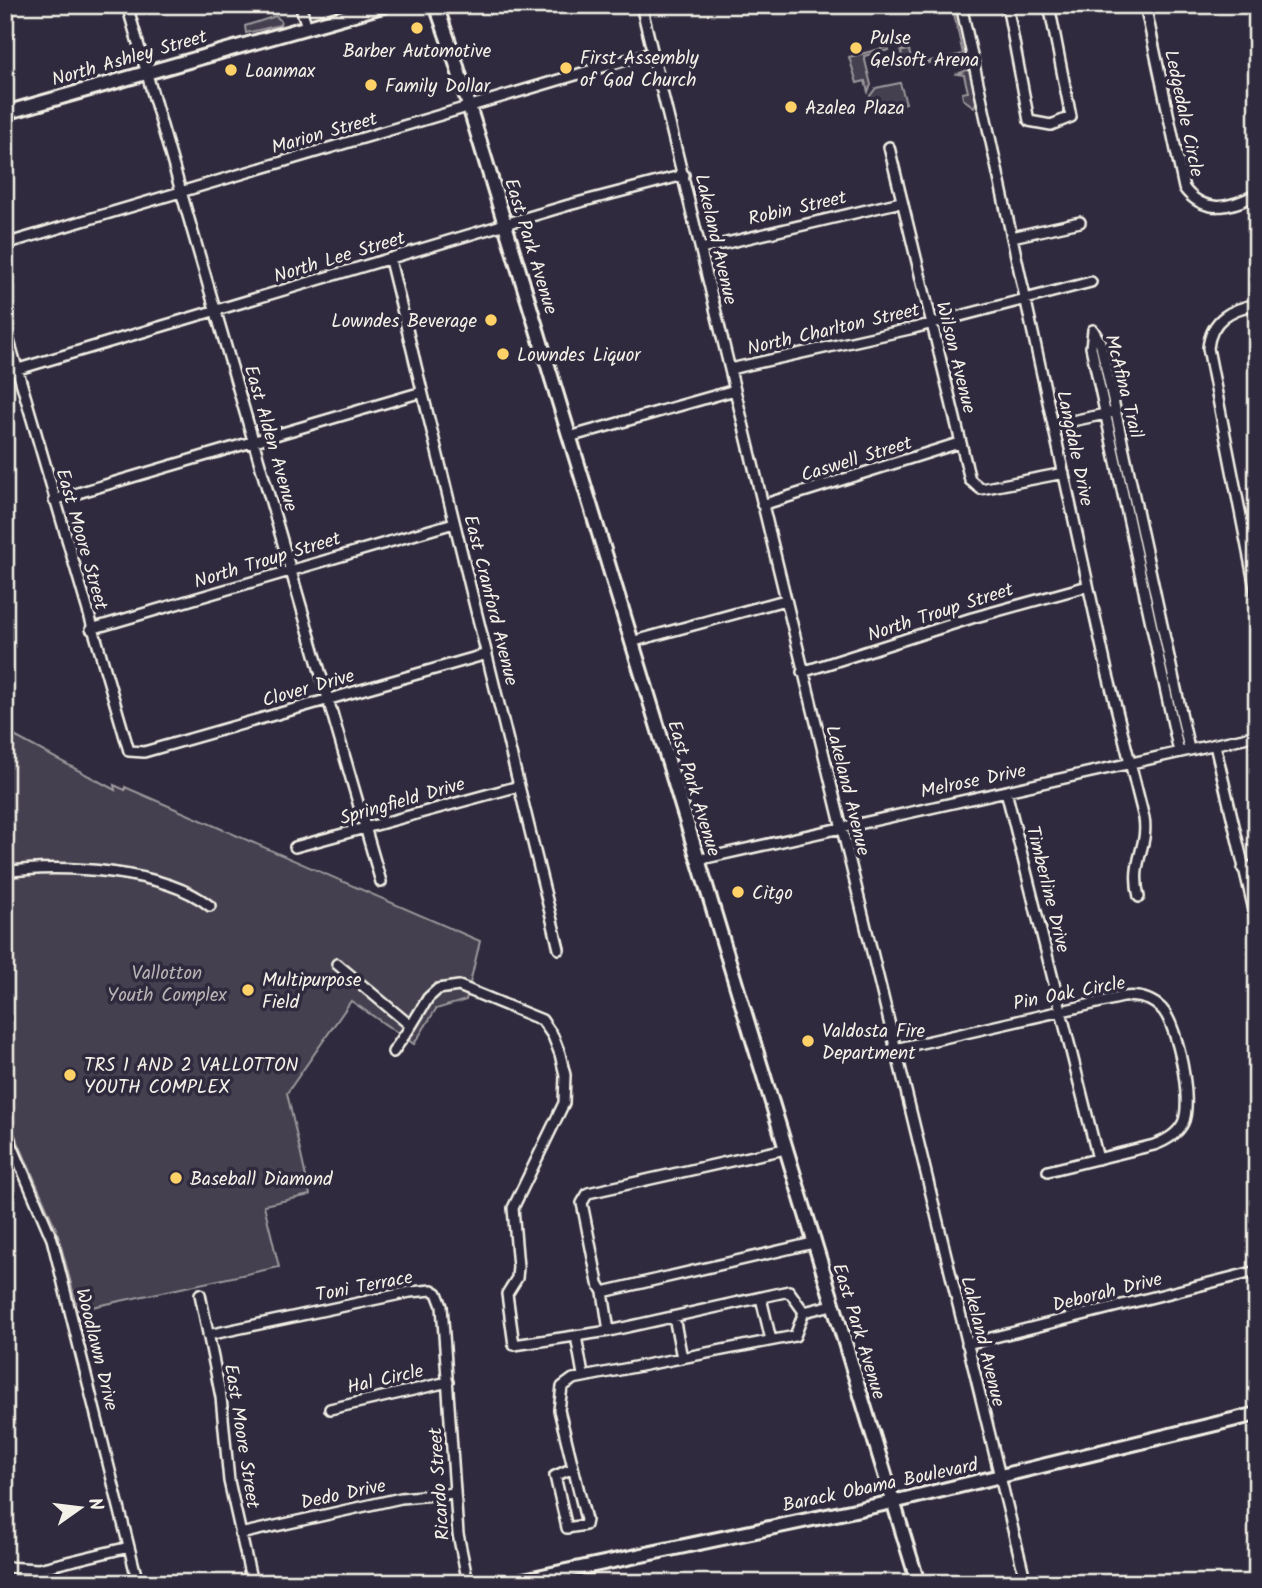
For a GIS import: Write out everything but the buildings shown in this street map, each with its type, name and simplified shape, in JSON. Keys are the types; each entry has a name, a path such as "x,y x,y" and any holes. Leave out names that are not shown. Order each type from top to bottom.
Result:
{"main road":[{"name":"North Ashley Street","path":"5,113 386,5"},
{"name":"East Park Avenue","path":"436,5 470,108 918,1583"},
{"name":"Barack Obama Boulevard","path":"509,1583 893,1502 1257,1415"}],"street":[{"name":"East Alden Avenue","path":"127,5 380,882"},
{"path":"300,5 307,27"},
{"name":"Lakeland Avenue","path":"641,5 1026,1583"},
{"name":"Langdale Drive","path":"961,5 1088,586 1145,825 1136,861 1139,897"},
{"path":"1007,5 1028,121 1051,125 1071,117 1049,5"},
{"name":"Ledgedale Circle","path":"1145,5 1184,188 1195,200 1216,207 1231,206 1257,194"},
{"name":"Marion Street","path":"5,244 653,52"},
{"name":"Wilson Avenue","path":"889,146 970,480 981,489 1064,473"},
{"name":"North Lee Street","path":"5,373 684,175"},
{"name":"Robin Street","path":"701,249 901,202"},
{"path":"1012,237 1080,222"},
{"name":"East Cranford Avenue","path":"390,260 559,949"},
{"name":"North Charlton Street","path":"730,369 931,324 1091,282"},
{"path":"1257,304 1234,309 1223,316 1210,334 1208,348 1257,598"},
{"name":"East Moore Street","path":"5,327 124,745 129,751 138,753"},
{"name":"McAfina Trail","path":"1179,752 1131,530 1118,446 1116,412 1102,373 1105,414 1118,446 1141,528 1189,750"},
{"path":"569,437 735,390"},
{"path":"54,500 254,439 422,392"},
{"path":"1053,425 1116,412"},
{"name":"Caswell Street","path":"762,505 959,443"},
{"name":"North Troup Street","path":"91,629 454,523"},
{"path":"1131,530 1141,528"},
{"path":"1140,572 1150,570"},
{"name":"North Troup Street","path":"802,672 972,618 1088,586"},
{"path":"631,642 785,600"},
{"path":"1149,615 1160,613"},
{"name":"Clover Drive","path":"138,753 487,654"},
{"path":"1158,657 1169,655"},
{"path":"1167,700 1178,698"},
{"name":"Melrose Drive","path":"697,860 1257,735"},
{"path":"1214,745 1257,923"},
{"name":"Springfield Drive","path":"295,847 519,786"},
{"name":"Timberline Drive","path":"1006,790 1098,1159"},
{"path":"1244,869 1257,865"},
{"path":"5,872 82,867 180,890 210,906"},
{"path":"337,964 411,1026"},
{"path":"393,1052 428,998 438,989 459,986 542,1020 553,1036 565,1075 564,1102 513,1208 518,1268 507,1294 514,1345 609,1331 789,1292 804,1312"},
{"name":"Pin Oak Circle","path":"895,1049 1061,1009 1131,996 1151,1001 1162,1009 1170,1022 1186,1086 1188,1107 1184,1122 1170,1138 1048,1171"},
{"name":"Woodlawn Drive","path":"5,1129 52,1239 138,1583"},
{"path":"609,1331 603,1292 598,1283 582,1203 588,1193 785,1149"},
{"path":"603,1292 813,1243"},
{"name":"Deborah Drive","path":"967,1345 1257,1271"},
{"name":"Toni Terrace","path":"208,1335 432,1290 437,1293 442,1306 448,1382"},
{"name":"East Moore Street","path":"200,1294 221,1398 229,1481 252,1583"},
{"path":"761,1298 771,1340"},
{"path":"804,1312 832,1305"},
{"path":"573,1468 555,1476 567,1528 570,1529 585,1525 586,1520 559,1410 562,1387 583,1376 795,1336 804,1312"},
{"path":"674,1317 682,1357"},
{"path":"576,1336 583,1376"},
{"name":"Hal Circle","path":"330,1409 448,1382"},
{"name":"Ricardo Street","path":"448,1382 458,1534 468,1583"},
{"name":"Dedo Drive","path":"240,1534 401,1498 455,1493"},
{"path":"5,1567 38,1569 129,1547"}],"green space":[{"path":"952,5 957,5 968,58 956,64 953,58 905,68 900,48 896,45 902,44 903,51 909,50 912,65 963,54"},
{"path":"276,16 281,21 280,25 246,33 245,26"},
{"path":"888,47 889,50 864,56 871,85 868,92 865,81 857,83 849,57"},
{"path":"967,70 972,73 978,98 974,107 963,99 962,93 968,92 964,75 957,74"},
{"path":"900,83 906,103 875,110 870,96 876,88"},
{"name":"Vallotton Youth Complex","path":"5,731 115,790 114,785 125,790 125,787 480,941 466,1000 436,1009 414,1044 351,1001 287,1093 310,1195 264,1205 279,1267 78,1310 57,1231 5,1112"}],"place":[{"name":"Barber Automotive","path":"417,28"},
{"name":"Pulse Gelsoft Arena","path":"856,48"},
{"name":"First Assembly of God Church","path":"566,68"},
{"name":"Loanmax","path":"231,70"},
{"name":"Family Dollar","path":"371,85"},
{"name":"Azalea Plaza","path":"791,107"},
{"name":"Lowndes Beverage","path":"491,320"},
{"name":"Lowndes Liquor","path":"503,354"},
{"name":"Citgo","path":"738,892"},
{"name":"Multipurpose Field","path":"248,990"},
{"name":"Valdosta Fire Department","path":"808,1041"},
{"name":"TRS 1 AND 2 VALLOTTON YOUTH COMPLEX","path":"70,1075"},
{"name":"Baseball Diamond","path":"176,1178"}]}
